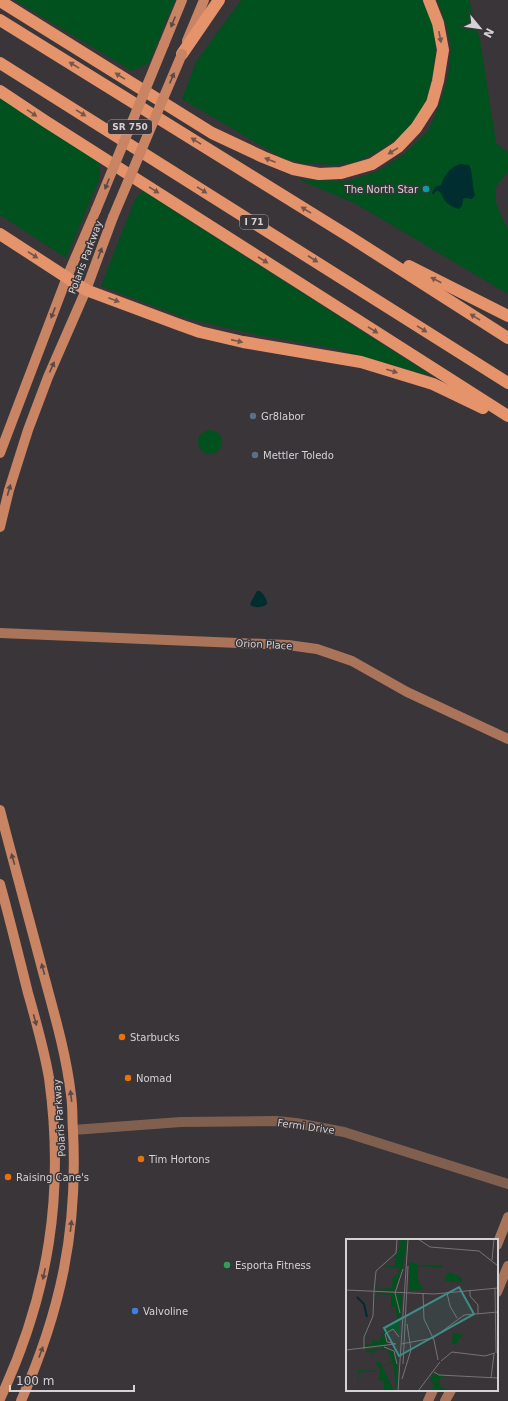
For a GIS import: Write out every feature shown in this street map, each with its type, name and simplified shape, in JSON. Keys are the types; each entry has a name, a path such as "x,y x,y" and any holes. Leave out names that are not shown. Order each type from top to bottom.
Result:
{"highway":[{"path":"182,54 219,0"},
{"path":"0,1 212,133 263,157 293,169 319,174 341,173 372,164 398,147 420,122 432,103 438,81 443,50 438,23 429,0"},
{"path":"0,20 350,237 508,338"},
{"name":"I 71","path":"0,63 508,383"},
{"path":"0,91 508,416"},
{"path":"0,234 86,290 200,332 243,342 361,362 433,384 508,420"},
{"path":"350,237 508,316"}],"main road":[{"name":"Polaris Parkway","path":"0,453 67,277 182,0"},
{"name":"Polaris Parkway","path":"0,528 9,490 28,430 48,377 86,290 113,217 204,0"},
{"name":"Orion Place","path":"0,633 288,645 317,649 352,661 407,692 508,740"},
{"name":"Polaris Parkway","path":"0,810 60,1032 71,1096 75,1157 72,1224 66,1265 58,1300 47,1336 35,1370 21,1401"},
{"name":"Polaris Parkway","path":"0,884 42,1047 48,1076 55,1132 53,1222 44,1274 30,1326 0,1399"},
{"path":"498,1243 508,1217"},
{"path":"498,1290 508,1266"},
{"path":"428,1401 433,1391"},
{"path":"445,1401 450,1391"}],"street":[{"name":"Fermi Drive","path":"73,1130 181,1122 276,1121 296,1123 344,1132 508,1184"}],"green space":[{"path":"14,0 175,0 149,63 132,71"},
{"path":"241,0 421,0 433,26 436,50 427,98 416,118 400,137 375,153 356,162 336,165 301,163 282,158 182,99 196,62"},
{"path":"437,0 469,0 480,40 496,143 508,153 508,171 495,188 496,203 508,231 508,294 356,204 300,180 349,181 378,171 404,154 428,131 437,111 448,77 451,48 446,24"},
{"path":"0,96 98,158 100,169 99,180 66,258 0,215"},
{"path":"143,191 432,376 332,348 258,335 185,318 101,286 135,199"},
{"path":"210,430 219,433 222,442 219,451 210,454 201,451 198,442 201,433"}],"water":[{"path":"460,164 469,165 475,195 472,199 463,199 462,206 459,209 452,207 447,203 438,190 434,193 434,195 432,193 435,187 441,185 448,172 453,167"},
{"path":"257,591 260,591 265,597 267,604 258,607 250,605"}],"place":[{"name":"The North Star","path":"426,189"},
{"name":"Gr8labor","path":"253,416"},
{"name":"Mettler Toledo","path":"255,455"},
{"name":"Starbucks","path":"122,1037"},
{"name":"Nomad","path":"128,1078"},
{"name":"Tim Hortons","path":"141,1159"},
{"name":"Raising Cane's","path":"8,1177"},
{"name":"Esporta Fitness","path":"227,1265"},
{"name":"Valvoline","path":"135,1311"}]}
